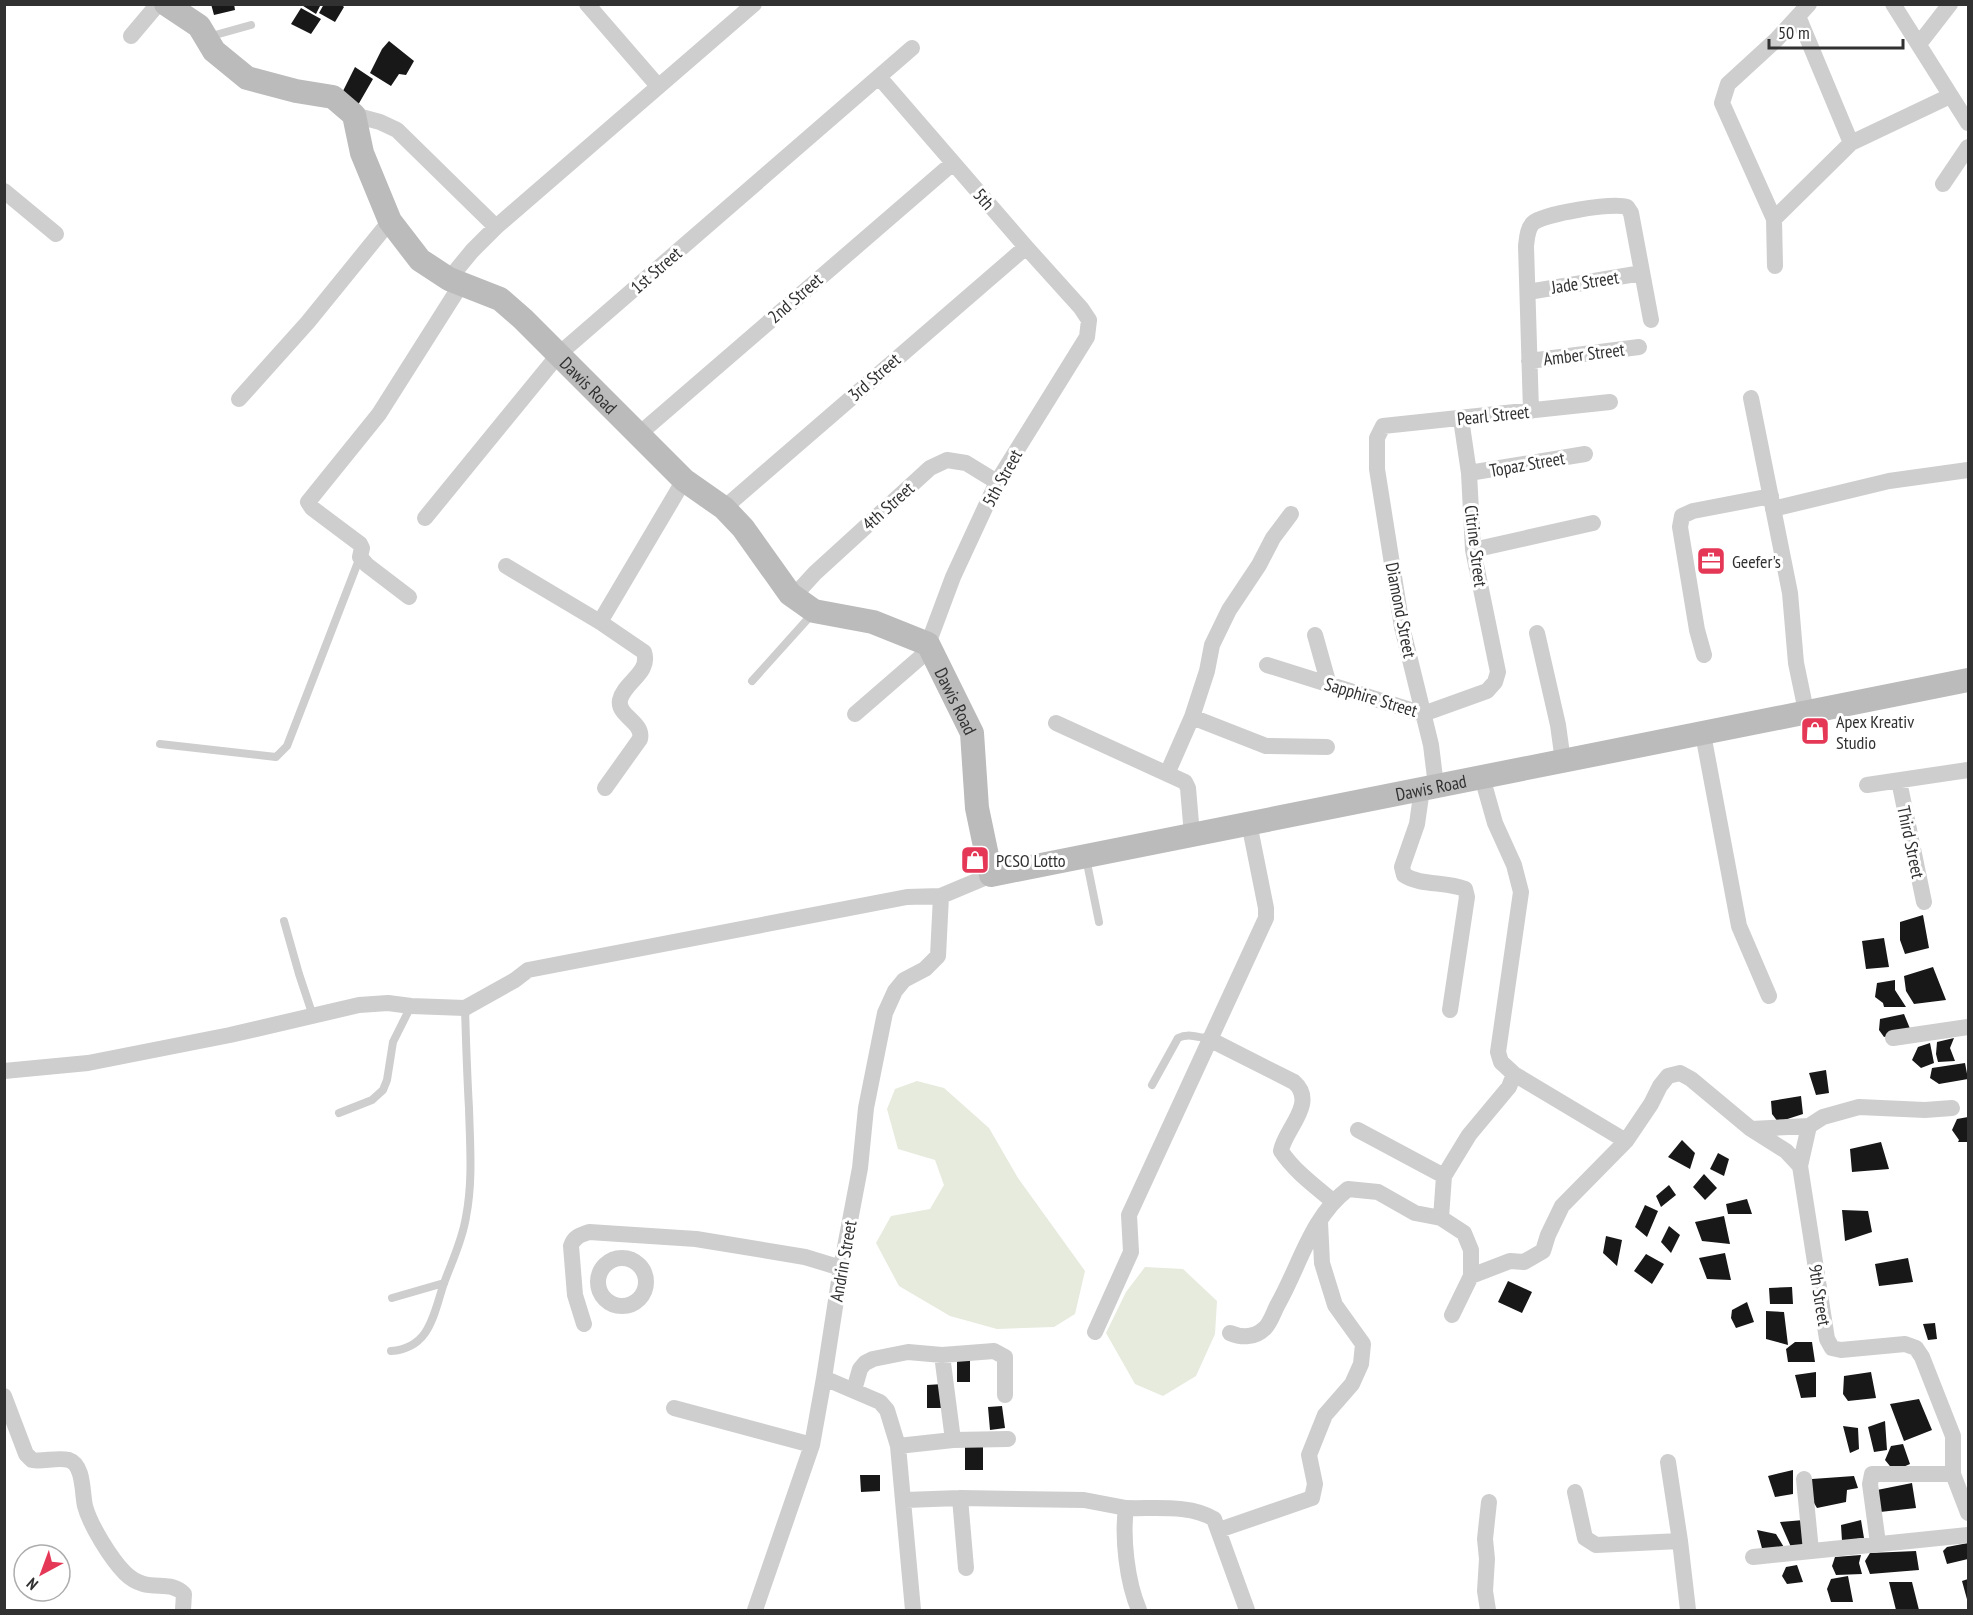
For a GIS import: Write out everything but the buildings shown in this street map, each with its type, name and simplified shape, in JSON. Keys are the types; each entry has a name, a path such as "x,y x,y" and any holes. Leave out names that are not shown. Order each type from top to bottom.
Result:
{"street":[{"path":"131,36 158,4"},
{"path":"166,4 199,26 214,51 247,78 296,91 333,97 354,115 380,122 397,130 496,227"},
{"path":"587,4 658,86"},
{"path":"409,597 367,565 360,557 362,548 360,544 312,508 308,502 380,414 472,250 754,4"},
{"path":"1893,4 1968,123"},
{"path":"1919,44 1950,4"},
{"path":"1775,266 1774,219 1722,103 1728,84 1803,10 1851,143"},
{"name":"1st Street","path":"425,518 559,354 912,48"},
{"name":"5th","path":"879,77 1089,320"},
{"path":"1774,219 1851,143 1950,96"},
{"name":"Dawis Road","path":"354,115 362,153 390,221 420,260 455,281 500,299 559,354 684,480 724,508 743,528 793,597 814,611 873,622 929,646 972,733 977,808 991,875 1968,680"},
{"path":"1943,184 1968,147"},
{"name":"2nd Street","path":"638,435 953,163"},
{"path":"4,191 56,234"},
{"path":"1531,411 1526,246 1531,226 1544,218 1606,205 1627,207 1651,320"},
{"path":"239,399 308,322 390,221"},
{"name":"3rd Street","path":"724,508 1026,247"},
{"name":"Jade Street","path":"1528,292 1642,273"},
{"name":"5th Street","path":"929,646 953,577 997,482 1087,338 1089,320"},
{"name":"Amber Street","path":"1529,361 1639,347"},
{"path":"1751,398 1791,593 1796,663 1806,711"},
{"name":"Pearl Street","path":"1379,432 1383,426 1610,402"},
{"name":"Citrine Street","path":"1461,419 1469,473 1473,550 1498,672"},
{"name":"Diamond Street","path":"1379,432 1377,469 1400,615 1431,745 1429,788 1402,867 1404,875 1412,880 1456,885 1465,889 1467,897 1450,1010"},
{"name":"Topaz Street","path":"1469,473 1585,454"},
{"name":"4th Street","path":"793,597 815,573 930,468 947,460 966,463 997,482"},
{"path":"1704,655 1697,630 1680,527 1682,516 1693,511 1772,502 1889,481 1968,470"},
{"path":"600,622 684,480"},
{"path":"1167,774 1192,717 1207,670 1212,645 1229,610 1291,514"},
{"path":"1473,550 1593,523"},
{"path":"506,566 600,622 644,652 645,665 622,694 620,702 620,706 639,728 640,739 605,788"},
{"path":"1538,633 1558,725 1563,762"},
{"path":"1315,636 1329,685"},
{"path":"855,714 929,646"},
{"name":"Sapphire Street","path":"1267,665 1423,714 1487,691 1495,682 1498,672"},
{"path":"1192,717 1266,746 1327,747"},
{"path":"1056,723 1185,782 1188,788 1192,835"},
{"path":"1703,734 1739,926 1769,996"},
{"path":"1867,785 1968,770"},
{"path":"1482,777 1495,823 1514,865 1521,892 1498,1052 1501,1062 1514,1074 1626,1141"},
{"name":"Third Street","path":"1899,782 1924,902"},
{"path":"1095,1332 1131,1252 1129,1215 1266,918 1250,823"},
{"path":"4,1071 88,1063 230,1035 359,1005 388,1003 465,1008 515,980 528,970 907,897 941,896 991,875"},
{"name":"Andrin Street","path":"755,1611 812,1444 860,1168 866,1108 885,1013 895,991 904,980 925,969 938,956 941,896"},
{"path":"1893,1038 1968,1027"},
{"path":"1209,1039 1294,1082 1299,1087 1302,1095 1298,1119 1282,1143 1281,1151 1286,1159 1315,1187 1334,1202"},
{"path":"1471,1276 1510,1261 1524,1262 1544,1251 1548,1235 1562,1206 1626,1141 1668,1076 1680,1073 1702,1087 1751,1129 1786,1150 1800,1166"},
{"path":"1441,1218 1444,1176 1469,1135 1509,1087 1514,1074"},
{"path":"1751,1129 1809,1126 1823,1117 1859,1107 1925,1110 1952,1108"},
{"name":"9th Street","path":"1809,1126 1800,1166 1827,1339 1832,1348 1841,1350 1905,1344 1916,1348 1922,1357 1953,1437 1953,1474 1968,1513"},
{"path":"1358,1130 1444,1176"},
{"path":"1230,1333 1241,1338 1253,1336 1265,1328 1288,1286 1307,1240 1334,1202 1348,1189 1378,1192 1415,1213 1441,1218 1464,1233 1471,1250 1471,1276 1452,1315"},
{"path":"1219,1530 1312,1498 1315,1484 1309,1455 1325,1415 1352,1384 1361,1364 1363,1344 1335,1305 1322,1263 1320,1222"},
{"path":"584,1324 575,1295 571,1246 579,1235 589,1232 696,1239 805,1257 841,1268"},
{"path":"624,1258 629,1234"},
{"path":"854,1390 860,1369 873,1359 908,1352 942,1355 994,1351 1005,1358 1005,1395"},
{"path":"942,1355 953,1440"},
{"path":"824,1378 880,1402 886,1410 898,1446 913,1611"},
{"path":"4,1396 26,1454 32,1460 69,1460 76,1465 81,1479 85,1506 93,1526 125,1573 137,1582 151,1587 171,1586 179,1589 184,1594 183,1611"},
{"path":"674,1408 812,1444"},
{"path":"898,1446 953,1440 1008,1439"},
{"path":"1668,1462 1688,1611"},
{"path":"1878,1543 1870,1484 1872,1474 1953,1474"},
{"path":"1804,1479 1811,1551"},
{"path":"1575,1492 1585,1538 1590,1543 1596,1545 1680,1541"},
{"path":"904,1500 960,1498 1084,1500 1126,1508 1197,1511 1214,1519 1247,1611"},
{"path":"960,1498 966,1568"},
{"path":"1488,1611 1485,1591 1487,1559 1485,1539 1489,1502"},
{"path":"1126,1508 1124,1529 1133,1597 1139,1611"},
{"path":"1753,1557 1968,1535"}],"lane":[{"path":"206,38 251,25"},
{"path":"160,744 276,757 287,746 360,557"},
{"path":"752,681 814,611"},
{"path":"1085,856 1099,922"},
{"path":"284,921 314,1016"},
{"path":"339,1113 372,1100 383,1090 387,1080 393,1042 411,1006"},
{"path":"391,1351 404,1350 419,1342 432,1323 444,1283 461,1242 470,1191 471,1163 465,1008"},
{"path":"1152,1085 1178,1038 1192,1036 1209,1039"},
{"path":"392,1298 444,1283"}],"shaded area":[{"path":"917,1081 944,1088 989,1128 1018,1178 1085,1271 1075,1314 1054,1327 997,1329 950,1316 899,1286 876,1243 891,1216 930,1209 944,1185 935,1160 898,1149 887,1109 895,1089"},
{"path":"1145,1267 1183,1269 1217,1301 1215,1334 1196,1376 1163,1396 1135,1384 1106,1333 1126,1292"}],"place":[{"name":"Geefer's","path":"1711,561"},
{"name":"Apex Kreativ Studio","path":"1815,731"},
{"name":"PCSO Lotto","path":"975,860"}]}
